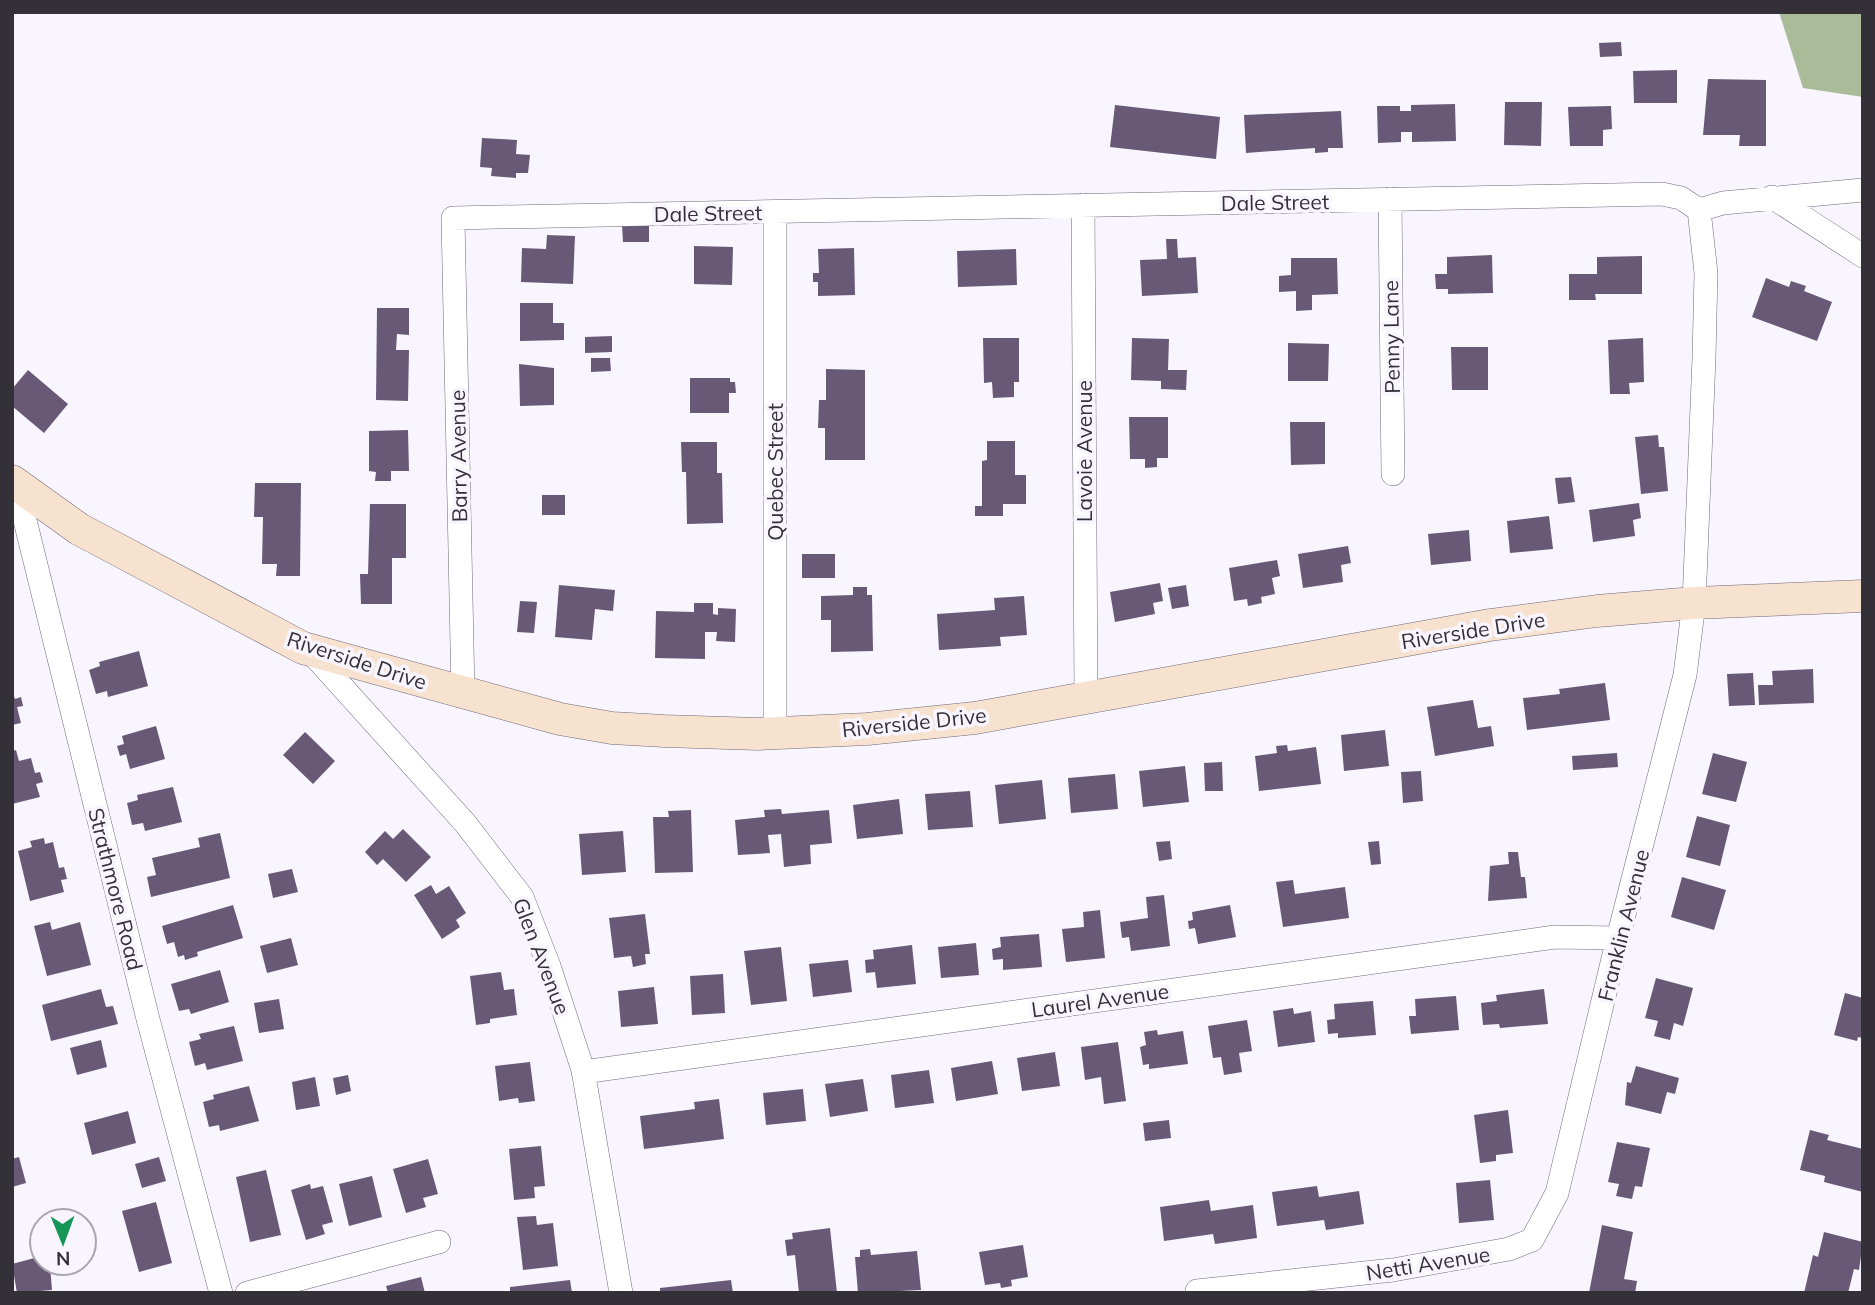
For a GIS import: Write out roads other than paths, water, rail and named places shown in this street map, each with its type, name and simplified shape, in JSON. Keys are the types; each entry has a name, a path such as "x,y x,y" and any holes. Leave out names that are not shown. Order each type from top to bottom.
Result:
{"main road":[{"name":"Riverside Drive","path":"14,482 79,529 308,649 560,719 612,728 775,733 867,729 975,718 1490,625 1597,611 1694,603 1863,596"}],"street":[{"path":"1694,603 1706,273 1699,210 1723,203 1772,197 1863,190"},
{"name":"Dale Street","path":"453,218 1662,194 1681,198 1699,210"},
{"path":"1772,197 1863,256"},
{"name":"Penny Lane","path":"1390,200 1393,474"},
{"name":"Lavoie Avenue","path":"1083,205 1086,697"},
{"name":"Quebec Street","path":"775,212 775,733"},
{"name":"Barry Avenue","path":"453,218 463,693"},
{"name":"Strathmore Road","path":"14,482 148,1019 221,1293"},
{"name":"Franklin Avenue","path":"1532,1240 1558,1193 1596,1041 1618,938 1685,675 1694,603"},
{"name":"Glen Avenue","path":"308,649 465,823 522,897 549,966 583,1072 621,1293"},
{"name":"Laurel Avenue","path":"583,1072 1555,937 1618,938"},
{"name":"Netti Avenue","path":"1197,1291 1393,1270 1509,1249 1532,1240"},
{"path":"247,1293 439,1242"}]}
